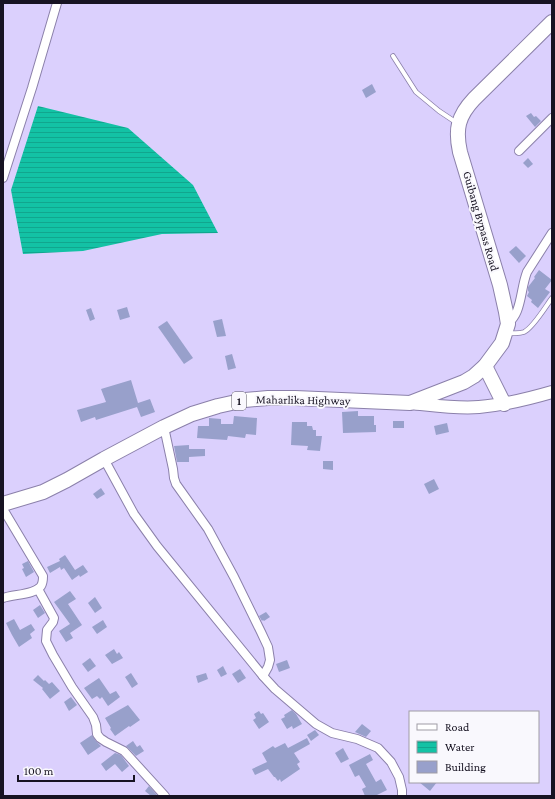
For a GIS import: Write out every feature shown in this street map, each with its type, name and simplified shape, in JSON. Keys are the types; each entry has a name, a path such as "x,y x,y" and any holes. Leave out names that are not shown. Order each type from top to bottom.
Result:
{"highway":[{"name":"Guibang Bypass Road","path":"507,328 506,312 500,285 460,152 458,137 459,124 464,111 474,99 552,22"},
{"path":"410,403 464,382 474,376 485,366 502,343 507,328"},
{"path":"485,366 504,404"},
{"name":"Maharlika Highway","path":"3,504 43,492 164,427 199,412 218,406 245,400 268,398 410,403"}],"main road":[{"name":"Maharlika Highway","path":"410,403 478,407 504,404 552,392"}],"street":[{"path":"3,178 57,3"},
{"path":"519,151 552,118"},
{"path":"507,328 518,309 527,272 552,233"},
{"path":"164,427 176,484 216,543 248,604 268,647 270,660 263,676"},
{"path":"104,459 134,514 157,546 263,676 275,689 316,724 332,733 357,739 378,748 391,762 399,777 402,796"},
{"path":"3,508 43,576 43,581 36,591 3,598"},
{"path":"38,589 54,618 47,630 46,641 72,687 93,717 97,734 106,742 124,751 165,796"}],"lane":[{"path":"393,56 416,92 439,111 459,124"},
{"path":"507,328 517,333 526,331 530,328 552,298"}],"water":[{"path":"38,106 128,128 193,185 218,233 162,234 83,251 23,254 11,190"}],"building":[{"path":"372,84 376,92 366,98 362,90"},
{"path":"531,113 534,117 536,116 541,121 535,127 526,116"},
{"path":"528,158 533,164 528,168 523,163"},
{"path":"516,246 526,256 519,263 509,252"},
{"path":"539,270 552,280 545,289 550,292 538,308 527,296 529,292 528,287"},
{"path":"127,307 130,317 120,320 117,310"},
{"path":"91,308 95,319 90,321 86,310"},
{"path":"222,319 226,336 217,337 213,321"},
{"path":"167,321 193,358 184,364 158,327"},
{"path":"232,354 236,368 228,370 225,356"},
{"path":"131,380 138,403 150,399 155,412 141,417 137,407 96,420 95,417 81,422 77,410 106,402 101,389"},
{"path":"358,411 358,416 374,416 376,432 343,433 342,412"},
{"path":"234,416 257,418 256,435 246,434 245,438 228,436 227,440 197,438 198,426 209,426 209,418 221,419 221,424 233,424"},
{"path":"393,421 404,421 404,428 393,428"},
{"path":"292,422 307,422 307,426 312,426 313,430 316,430 316,436 322,436 320,451 307,450 308,446 291,445"},
{"path":"447,423 449,432 436,435 434,426"},
{"path":"189,445 189,449 205,449 205,456 189,457 189,462 177,462 174,446"},
{"path":"323,461 333,461 333,470 323,469"},
{"path":"434,479 439,489 429,494 424,484"},
{"path":"101,488 105,494 97,499 93,494"},
{"path":"65,555 75,570 83,565 88,572 80,577 79,575 72,580 64,568 61,570 60,567 50,573 47,567 60,561 59,559"},
{"path":"28,561 34,572 26,577 22,569 24,568 22,564"},
{"path":"70,591 76,599 68,604 82,625 70,633 73,638 66,642 59,631 70,624 54,602"},
{"path":"95,597 102,608 95,613 88,603"},
{"path":"40,605 45,613 38,618 33,610"},
{"path":"266,612 270,617 262,621 259,616"},
{"path":"14,619 20,630 31,624 35,630 30,634 32,638 19,647 6,623"},
{"path":"103,620 107,627 97,634 92,627"},
{"path":"114,649 117,654 119,652 123,658 112,664 105,655"},
{"path":"90,658 96,666 88,672 82,664"},
{"path":"287,660 290,668 279,672 276,664"},
{"path":"223,666 227,674 221,677 217,670"},
{"path":"240,669 246,678 238,683 232,674"},
{"path":"131,673 138,684 132,688 125,677"},
{"path":"206,673 208,679 198,683 196,676"},
{"path":"38,675 49,684 52,682 60,691 50,699 42,689 43,688 33,680"},
{"path":"99,678 110,694 116,691 120,697 108,706 102,697 100,699 97,696 92,699 84,688"},
{"path":"71,697 77,705 69,711 64,702"},
{"path":"128,705 140,720 115,736 105,718"},
{"path":"292,710 302,724 293,729 292,726 287,729 281,719"},
{"path":"259,711 261,714 263,713 269,722 259,729 253,720 256,718 254,714"},
{"path":"362,724 371,731 366,737 355,732"},
{"path":"315,730 319,735 311,741 307,735"},
{"path":"92,735 101,746 88,755 80,743"},
{"path":"307,738 310,744 294,753 300,762 297,764 300,769 281,782 280,779 278,781 274,777 268,769 255,775 252,769 267,762 262,753 273,746 275,748 285,743 288,748"},
{"path":"133,741 137,747 140,745 144,751 136,756 126,746"},
{"path":"343,748 349,759 341,763 335,753"},
{"path":"115,753 121,755 129,766 122,772 115,764 106,771 101,764"},
{"path":"370,754 373,760 366,764 376,782 381,779 387,790 375,796 365,796 362,789 366,787 359,775 355,777 349,765"},
{"path":"420,783 436,783 430,791"},
{"path":"149,786 157,795 156,796 151,796 145,791"}]}
